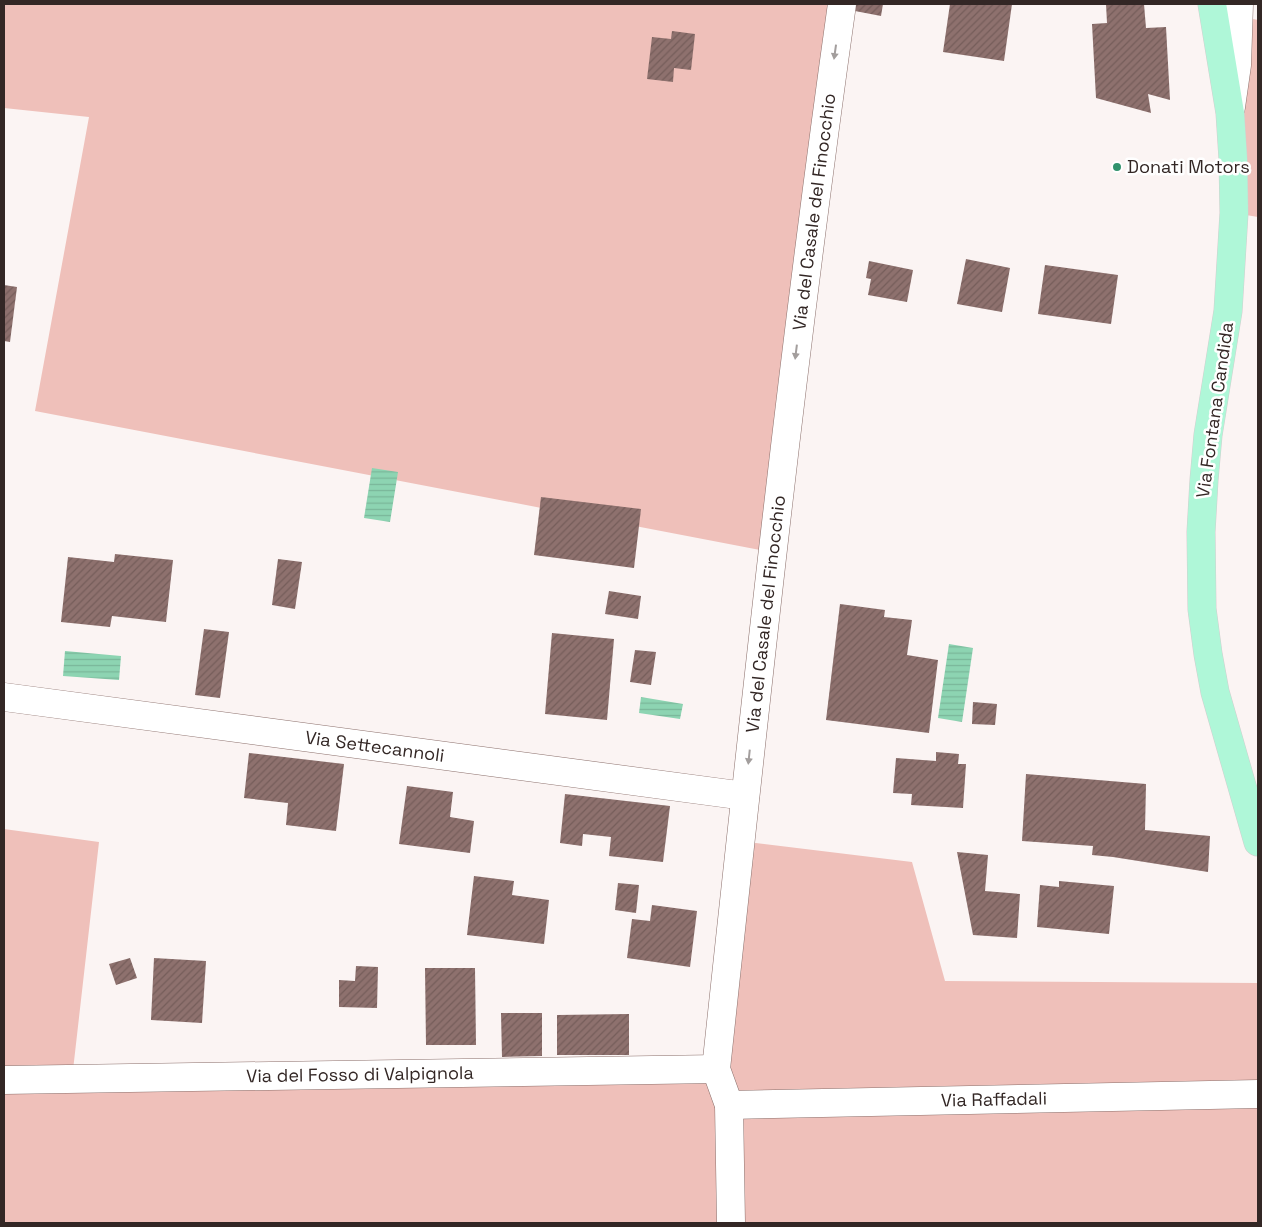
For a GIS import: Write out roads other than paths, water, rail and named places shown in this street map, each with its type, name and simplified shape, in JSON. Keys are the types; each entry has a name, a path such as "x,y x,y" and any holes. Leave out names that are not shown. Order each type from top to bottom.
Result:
{"main road":[{"name":"Via Fontana Candida","path":"1212,4 1230,113 1234,204 1228,311 1208,436 1202,506 1202,609 1211,672 1222,715 1252,800 1258,842"}],"street":[{"name":"Via del Casale del Finocchio","path":"731,1223 729,1105 716,1069 773,542 814,201 842,4"},
{"path":"1230,113 1237,65 1238,4"},
{"name":"Via Settecannoli","path":"4,697 745,796"},
{"name":"Via del Fosso di Valpignola","path":"4,1080 716,1069"},
{"name":"Via Raffadali","path":"729,1105 1258,1094"}],"place":[{"name":"Donati Motors","path":"1117,167"}]}
